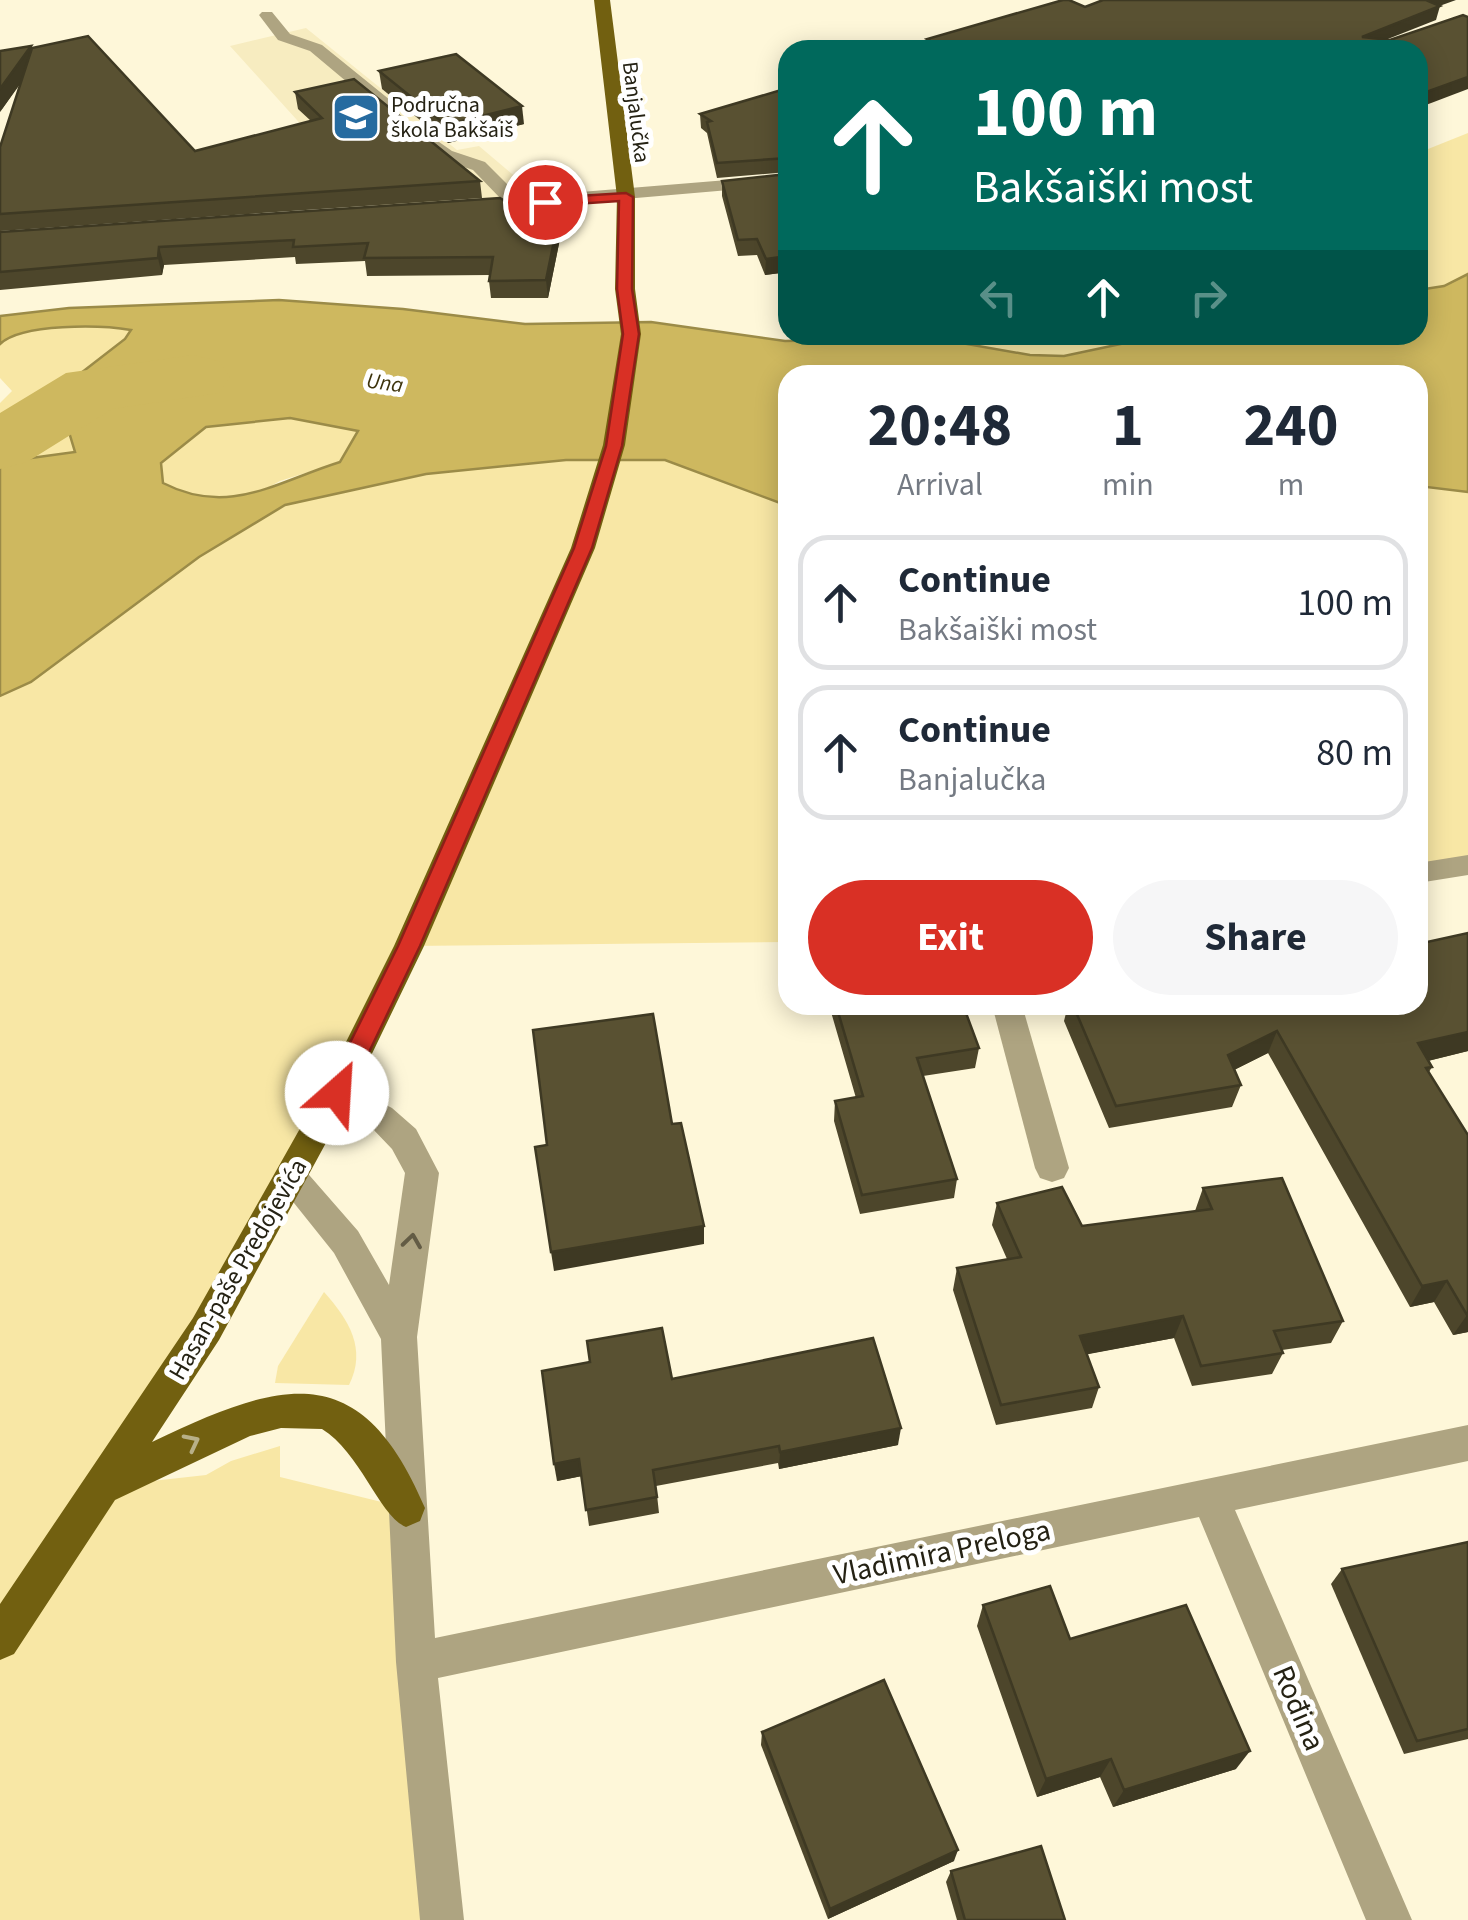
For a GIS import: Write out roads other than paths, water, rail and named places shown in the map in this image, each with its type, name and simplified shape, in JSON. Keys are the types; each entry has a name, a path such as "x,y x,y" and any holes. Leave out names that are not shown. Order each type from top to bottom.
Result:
{"main road":[{"name":"Banjalučka","path":"583,548 614,446 631,334 624,289 626,197 602,0"},
{"name":"Hasan-paše Predojevića","path":"0,1640 206,1329 337,1093 409,946 583,548"},
{"path":"105,1486 223,1426 278,1411 327,1411 355,1431 381,1463 406,1508"}],"street":[{"path":"267,15 284,37 316,48 446,154 479,166 506,204 626,197 778,181"},
{"path":"1428,871 1468,865"},
{"path":"1010,1015 1052,1168"},
{"path":"337,1093 381,1117 404,1140 422,1174 398,1337 416,1662 442,1920"},
{"path":"291,1178 346,1242 398,1337"},
{"name":"Vladimira Preloga","path":"416,1662 1468,1444"},
{"name":"Rođina","path":"1209,1496 1389,1920"}],"water":[{"path":"1468,274 1468,492 1428,487 1428,365 778,365 778,502 665,460 566,460 426,474 285,505 199,557 31,682 0,696 0,467 75,452 65,419 41,404 125,339 131,330 43,329 0,344 0,316 69,308 279,300 403,309 525,324 651,322 778,340 778,345 973,345 1030,355 1064,356 1116,345 1428,345 1428,288 1444,286","holes":["290,418 358,431 340,462 231,497 187,493 163,483 161,463 206,427"]}],"waterway":[{"name":"Una","path":"0,446 92,389 193,377"}],"place":[{"name":"Područna škola Bakšaiš","path":"356,117"}]}
